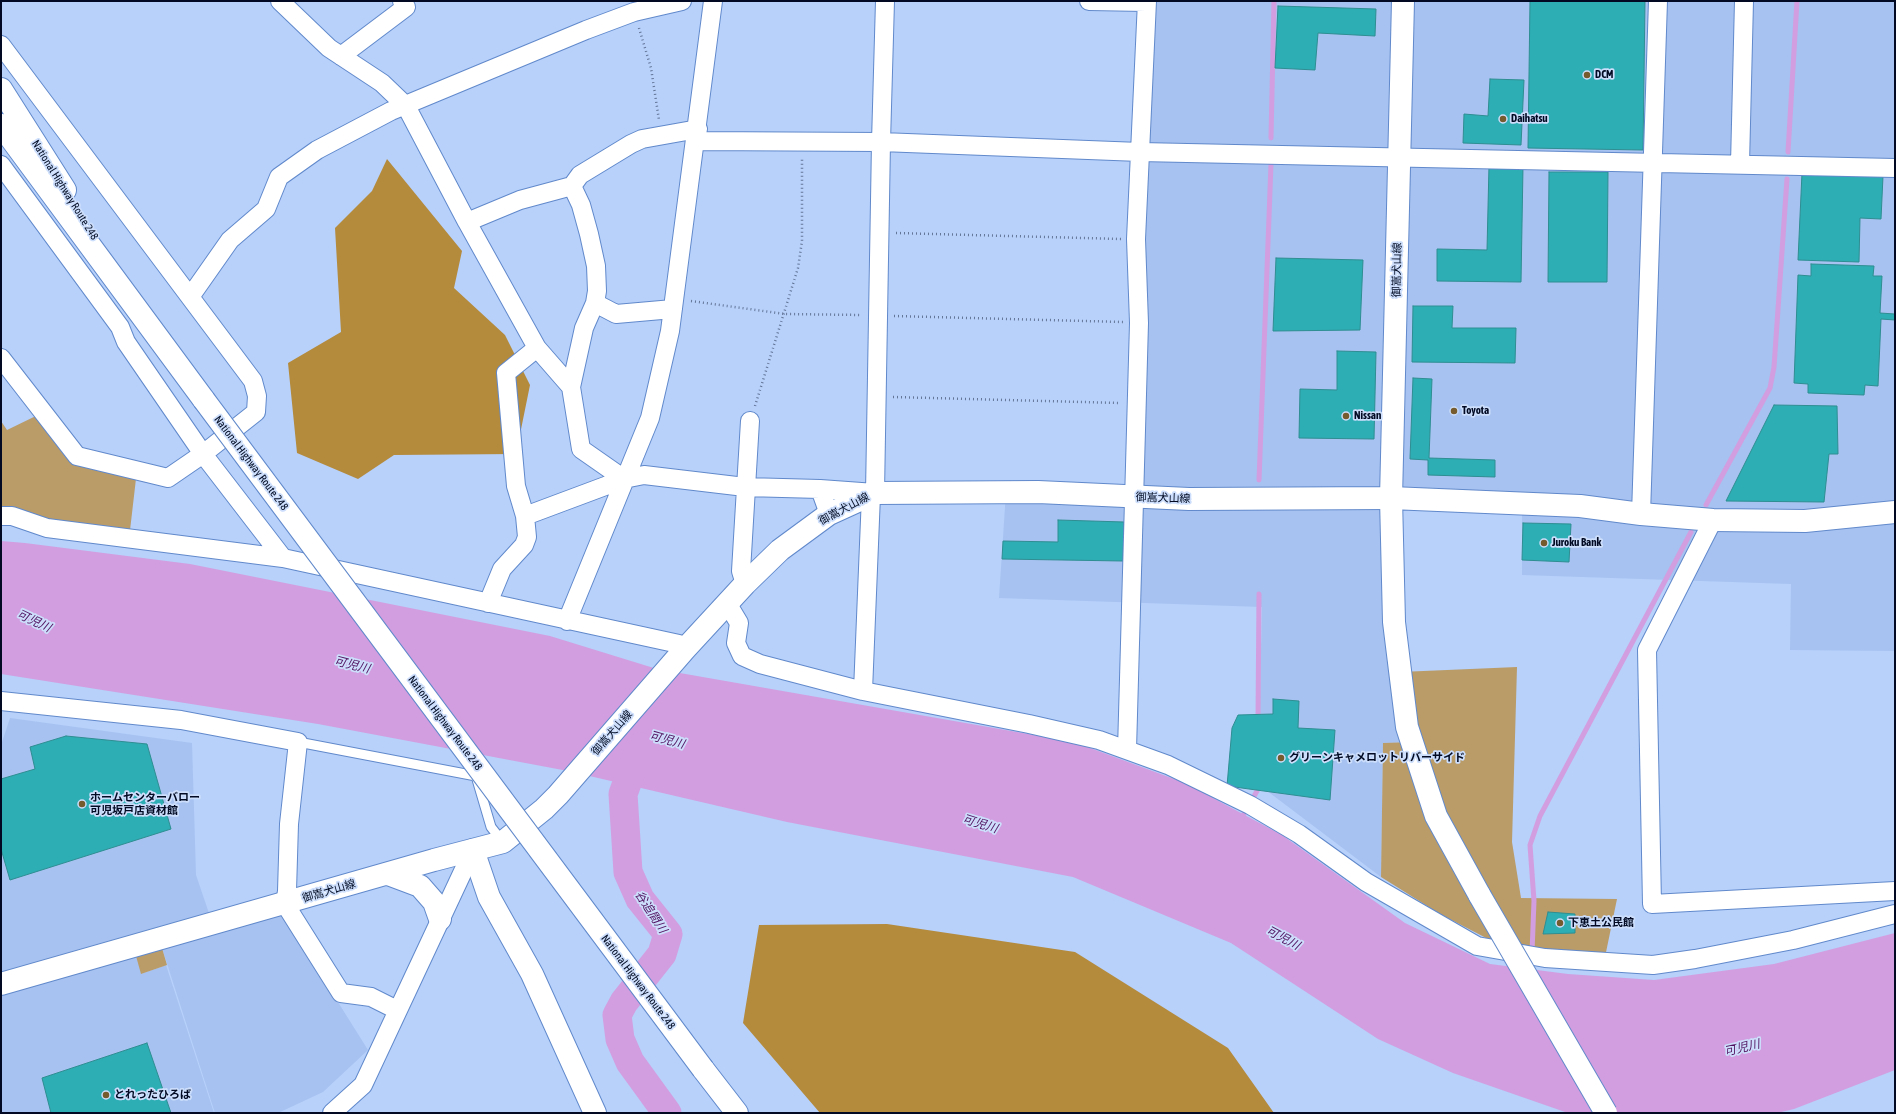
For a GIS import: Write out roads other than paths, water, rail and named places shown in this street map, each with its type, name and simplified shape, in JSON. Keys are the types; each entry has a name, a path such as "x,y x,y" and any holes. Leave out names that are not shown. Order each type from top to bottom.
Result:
{"main road":[{"name":"御嵩犬山線","path":"1,984 504,842 544,809 558,795 685,649 745,584 780,550 829,514 873,494 1038,492 1134,498 1246,500 1391,498 1403,1"},
{"name":"National Highway Route 248","path":"1,89 154,332"},
{"name":"National Highway Route 248","path":"1,125 204,400 737,1113"},
{"path":"1606,1113 1480,896 1436,816 1407,727 1394,622 1391,498 1580,506 1641,514 1713,520 1805,521 1895,512"},
{"path":"473,850 489,897 532,974 595,1113"},
{"path":"388,874 420,886 434,902 440,920"}],"street":[{"path":"280,1 329,48 382,83 406,106 467,222 537,348 571,387"},
{"path":"341,56 406,7 402,1"},
{"path":"190,297 230,240 266,209 279,177 317,150 358,127 586,30 634,12 682,1"},
{"path":"567,621 650,418 670,331 697,135 713,1"},
{"path":"863,691 877,396 879,233 885,1"},
{"path":"1089,1 1146,2 1136,239 1138,323 1127,750"},
{"path":"1641,514 1658,1"},
{"path":"1740,164 1744,1"},
{"path":"1,45 253,381 257,396 256,412 203,454 168,478 77,456 1,358"},
{"path":"467,222 520,200 572,186 580,175 631,144 642,139 661,136 697,135 802,142 881,142 1140,152 1895,168"},
{"path":"1,165 120,327 126,342 203,454 283,558"},
{"path":"572,186 582,205 596,266 597,292 595,302 584,328 571,387 581,449 624,479"},
{"path":"595,302 616,314 674,303"},
{"path":"488,603 502,569 524,545 527,537 525,516 516,486 506,373 537,348"},
{"path":"745,584 741,571 750,421"},
{"path":"525,516 624,479 644,475 745,487 820,489 873,494"},
{"path":"820,489 829,514"},
{"path":"1,516 12,516 47,528 283,558 678,644 685,649"},
{"path":"1713,520 1647,650 1652,904 1895,892"},
{"path":"727,603 739,623 736,643 742,656 760,664 863,691 1029,724 1099,740 1168,765 1249,805 1299,834 1366,882 1477,946 1532,956 1653,965 1695,959 1793,940 1895,914"},
{"path":"1,701 181,720 298,742 289,824 287,892 285,904 341,993 371,997 397,1010"},
{"path":"332,1113 363,1085 385,1041 397,1010 473,850"}],"lane":[{"path":"298,742 476,776 491,827 504,842"}],"water":[{"name":"可児川","path":"1,541 190,564 550,636 657,669 1074,742 1185,783 1282,835 1405,923 1490,964 1568,974 1654,980 1774,964 1895,933 1895,1070 1794,1109 1777,1113 1568,1113 1453,1073 1378,1039 1231,943 1073,877 787,822 568,771 318,724 1,674"}],"waterway":[{"path":"1271,138 1274,1"},
{"path":"1788,152 1797,1"},
{"path":"1259,480 1271,164"},
{"path":"1706,505 1770,388 1774,367 1787,179"},
{"path":"1532,953 1534,901 1530,845 1540,816 1691,532"},
{"path":"1258,720 1259,594"},
{"name":"谷追間川","path":"640,747 623,794 628,872 640,899 668,934 662,954 624,1002 617,1015 620,1039 630,1062 667,1113"},
{"path":"1241,819 1257,791 1257,784"}],"place":[{"name":"DCM","path":"1587,75"},
{"name":"Daihatsu","path":"1503,119"},
{"name":"Toyota","path":"1454,411"},
{"name":"Nissan","path":"1346,416"},
{"name":"Juroku Bank","path":"1544,543"},
{"name":"グリーンキャメロットリバーサイド","path":"1281,758"},
{"name":"ホームセンターバロー 可児坂戸店資材館","path":"82,804"},
{"name":"下恵土公民館","path":"1560,923"},
{"name":"とれったひろば","path":"106,1095"}]}
